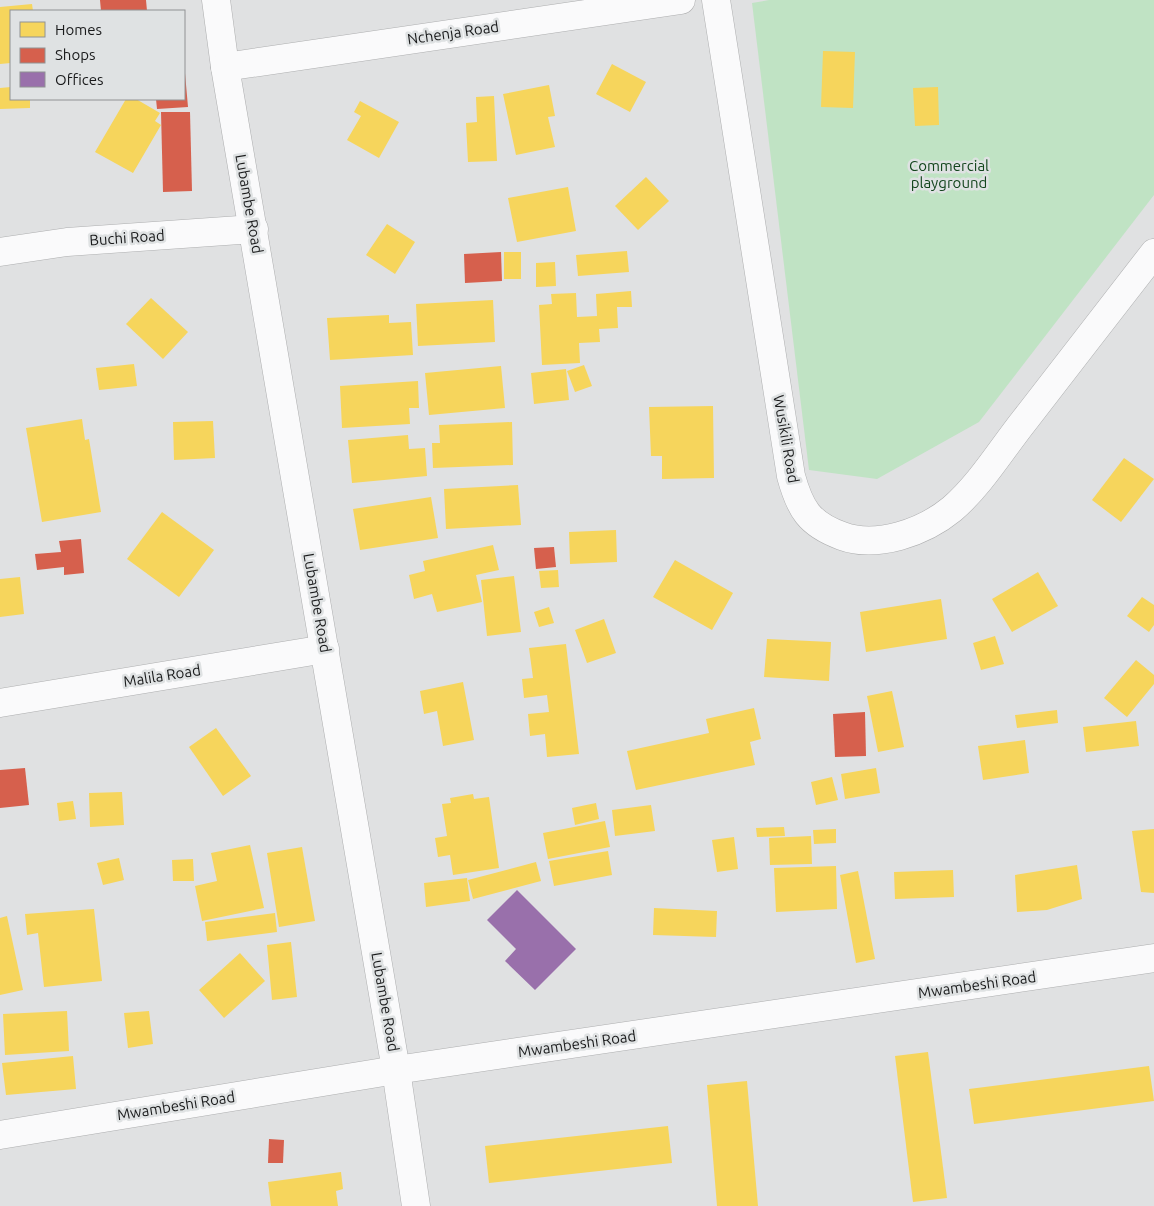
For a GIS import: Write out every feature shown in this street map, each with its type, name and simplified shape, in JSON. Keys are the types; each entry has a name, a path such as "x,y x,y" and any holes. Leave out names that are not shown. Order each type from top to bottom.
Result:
{"street":[{"name":"Lubambe Road","path":"216,0 225,67 396,1070 416,1206"},
{"name":"Nchenja Road","path":"225,67 681,0"},
{"name":"Wusikili Road","path":"716,0 791,476 798,499 810,519 828,531 852,540 880,540 928,525 951,510 996,456 1154,253"},
{"name":"Buchi Road","path":"0,252 67,242 254,229"},
{"name":"Malila Road","path":"0,703 325,649"},
{"name":"Mwambeshi Road","path":"0,1135 396,1070 1154,958"}],"green space":[{"name":"Commercial playground","path":"769,0 1154,0 1154,195 979,422 877,479 809,470 752,3"}],"building: Homes":[{"path":"32,4 33,10 10,10 10,63 0,64 0,7"},
{"path":"823,51 855,52 853,108 821,107"},
{"path":"612,64 646,82 630,112 596,94"},
{"path":"549,85 555,116 548,117 555,147 516,155 503,94"},
{"path":"10,87 10,100 30,100 30,108 0,109 0,88"},
{"path":"938,87 939,125 915,126 913,88"},
{"path":"494,96 497,161 468,162 466,123 477,122 476,97"},
{"path":"125,100 138,100 160,113 155,121 161,125 133,173 95,152"},
{"path":"360,101 399,122 379,158 347,140 361,116 354,112"},
{"path":"646,177 669,201 638,230 615,206"},
{"path":"568,187 576,231 517,242 508,198"},
{"path":"387,224 415,242 395,274 366,255"},
{"path":"627,251 629,272 578,276 576,255"},
{"path":"504,252 521,252 521,279 504,279"},
{"path":"555,262 556,286 536,287 536,263"},
{"path":"631,291 632,307 617,307 618,328 599,329 600,342 579,343 580,363 542,365 539,305 552,304 551,294 576,293 577,317 597,316 596,294"},
{"path":"151,298 188,332 163,359 126,324"},
{"path":"493,300 495,342 418,346 416,304"},
{"path":"389,315 389,323 411,322 413,355 330,360 327,318"},
{"path":"134,364 137,386 99,390 96,368"},
{"path":"584,365 592,386 575,392 567,371"},
{"path":"501,366 505,408 429,415 425,373"},
{"path":"566,369 569,400 534,404 531,373"},
{"path":"418,381 419,408 409,408 410,424 342,428 340,386"},
{"path":"713,406 714,478 662,479 662,456 651,456 649,407"},
{"path":"82,419 85,440 89,439 101,512 42,522 26,428"},
{"path":"213,421 215,458 174,460 173,422"},
{"path":"512,422 513,465 433,468 432,443 440,443 439,425"},
{"path":"408,435 409,449 425,448 427,476 352,483 348,440"},
{"path":"1124,458 1154,479 1121,522 1092,500"},
{"path":"518,485 521,525 446,529 444,489"},
{"path":"431,497 438,538 360,550 353,509"},
{"path":"162,512 214,550 179,597 127,559"},
{"path":"616,530 617,562 570,564 569,532"},
{"path":"493,545 499,570 476,575 482,602 437,612 432,594 414,599 409,575 425,571 423,561"},
{"path":"675,560 733,593 712,630 653,597"},
{"path":"558,570 559,587 541,588 539,571"},
{"path":"1038,572 1058,606 1012,632 992,599"},
{"path":"514,576 521,632 487,636 481,580"},
{"path":"20,577 24,614 0,617 0,579"},
{"path":"1142,597 1154,605 1154,625 1149,632 1127,616"},
{"path":"941,599 947,639 866,652 860,612"},
{"path":"549,607 554,623 539,627 534,612"},
{"path":"604,619 616,653 587,663 575,630"},
{"path":"995,636 1004,664 981,670 973,643"},
{"path":"767,639 831,642 829,681 764,677"},
{"path":"566,644 579,754 547,757 545,734 530,736 528,714 549,712 547,695 524,698 522,679 533,678 529,648"},
{"path":"1136,660 1154,675 1154,684 1127,717 1104,698"},
{"path":"463,682 474,740 443,746 437,711 424,714 420,691"},
{"path":"892,691 904,747 878,752 867,696"},
{"path":"754,708 761,739 750,742 755,765 636,790 627,751 709,733 706,719"},
{"path":"1057,710 1058,723 1017,728 1015,715"},
{"path":"1136,721 1139,746 1086,752 1083,727"},
{"path":"216,728 251,776 223,796 189,747"},
{"path":"1025,740 1029,773 983,780 978,746"},
{"path":"876,768 880,793 845,799 841,774"},
{"path":"832,777 838,800 816,805 811,782"},
{"path":"122,792 124,825 90,827 89,793"},
{"path":"473,794 474,799 489,797 499,868 453,875 450,855 438,857 435,838 447,836 442,804 451,803 450,798"},
{"path":"73,801 76,819 59,821 57,803"},
{"path":"596,803 599,819 575,825 572,808"},
{"path":"651,805 655,831 615,836 612,810"},
{"path":"605,821 610,847 548,859 543,833"},
{"path":"784,827 785,836 757,837 756,828"},
{"path":"836,829 836,843 814,844 813,830"},
{"path":"1154,829 1154,893 1141,892 1132,831"},
{"path":"811,836 812,864 770,865 769,838"},
{"path":"734,837 738,869 717,872 712,840"},
{"path":"250,845 264,908 202,921 195,886 217,881 211,853"},
{"path":"302,847 315,921 279,927 267,853"},
{"path":"608,851 612,875 554,886 549,861"},
{"path":"119,858 124,880 103,885 97,863"},
{"path":"193,859 194,881 173,881 172,860"},
{"path":"536,862 541,881 473,899 468,880"},
{"path":"1077,865 1082,899 1047,910 1017,912 1015,875"},
{"path":"836,866 837,909 776,912 774,868"},
{"path":"953,870 954,897 895,899 894,872"},
{"path":"858,871 875,959 856,963 840,875"},
{"path":"467,878 470,901 426,907 424,883"},
{"path":"654,908 717,911 716,937 653,935"},
{"path":"94,909 102,981 44,987 38,933 27,935 25,914"},
{"path":"275,913 277,932 207,941 205,922"},
{"path":"7,916 23,990 0,995 0,918"},
{"path":"291,942 297,997 272,1000 267,945"},
{"path":"240,953 265,981 224,1018 199,990"},
{"path":"67,1011 69,1051 5,1055 3,1014"},
{"path":"149,1011 153,1044 128,1048 124,1013"},
{"path":"928,1052 947,1198 913,1202 895,1056"},
{"path":"73,1056 76,1089 6,1095 2,1063"},
{"path":"1149,1066 1154,1101 974,1124 969,1089"},
{"path":"747,1081 758,1206 717,1206 707,1085"},
{"path":"668,1126 672,1163 489,1183 485,1146"},
{"path":"341,1172 343,1189 336,1191 338,1206 271,1206 268,1182"}],"building: Shops":[{"path":"100,0 146,0 147,10 101,10"},
{"path":"185,73 188,107 157,109 156,100 185,100"},
{"path":"161,112 190,112 192,191 163,192"},
{"path":"501,252 502,281 465,283 464,254"},
{"path":"81,539 84,573 64,575 64,567 37,570 35,554 61,552 59,541"},
{"path":"554,547 556,567 536,569 534,548"},
{"path":"865,712 866,756 835,757 833,714"},
{"path":"25,768 29,805 0,808 0,770"},
{"path":"269,1139 284,1140 283,1163 268,1163"}],"building: Offices":[{"path":"517,890 576,949 535,990 505,961 516,949 487,920"}]}
